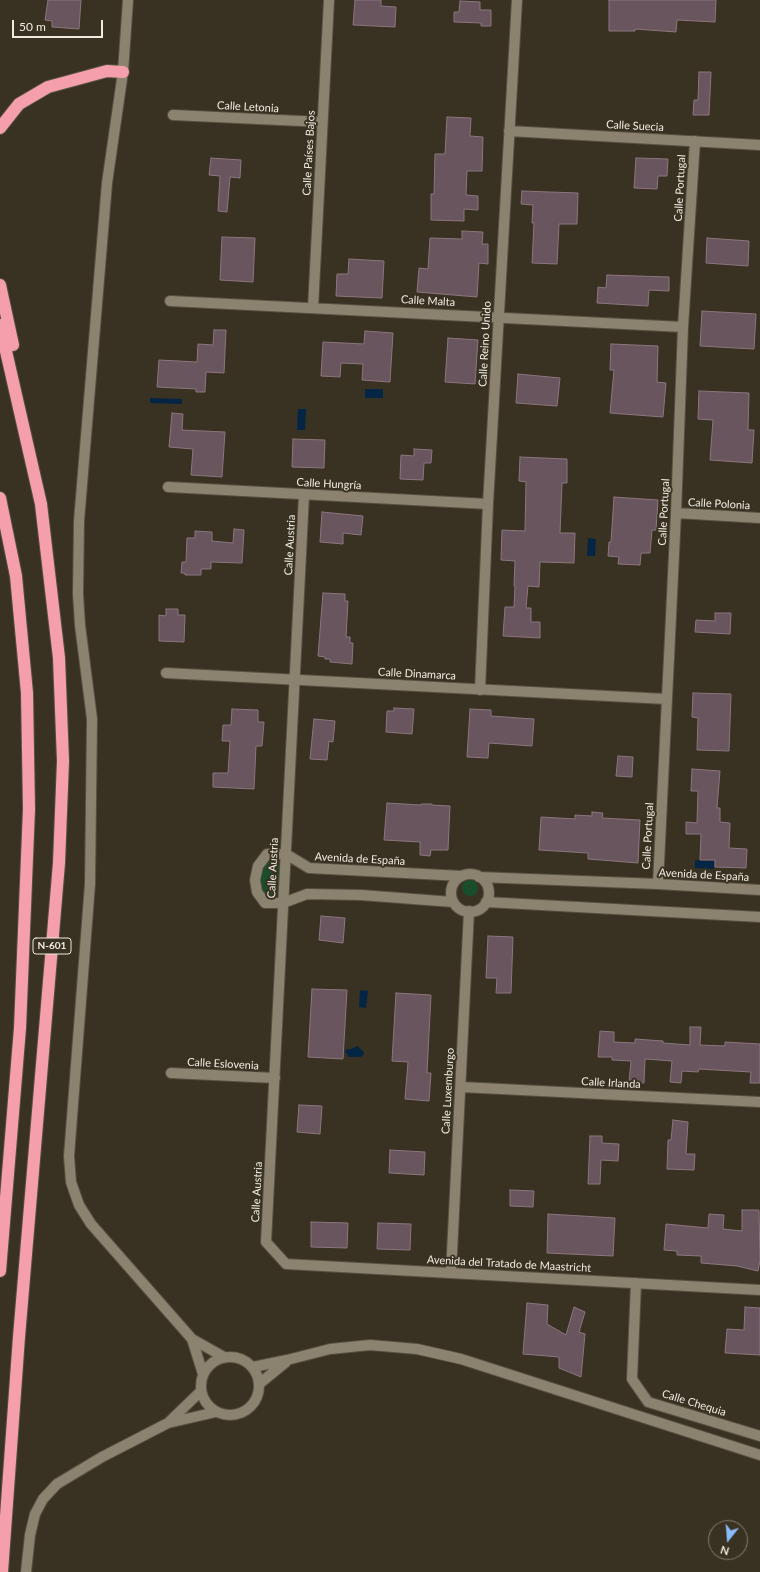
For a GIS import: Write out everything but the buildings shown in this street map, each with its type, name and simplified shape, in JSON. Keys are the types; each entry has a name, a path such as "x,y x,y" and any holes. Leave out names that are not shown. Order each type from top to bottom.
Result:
{"highway":[{"path":"0,128 19,104 48,87 107,71 123,72"},
{"path":"0,285 23,390 41,504"},
{"name":"N-601","path":"0,324 41,504 59,658 63,761 59,863 19,1337 2,1572"},
{"name":"N-601","path":"0,498 16,576 27,693 29,809 20,1028 0,1270"}],"street":[{"path":"128,0 123,72 107,183 79,521 79,609 92,719 90,884 69,1156 71,1182 79,1204 91,1224 192,1339 224,1357"},
{"name":"Calle Países Bajos","path":"313,308 329,0"},
{"name":"Calle Reino Unido","path":"480,690 488,504 517,0"},
{"name":"Calle Letonia","path":"173,115 322,122"},
{"name":"Calle Suecia","path":"509,132 760,145"},
{"name":"Calle Portugal","path":"658,884 676,513 683,327 695,141"},
{"name":"Calle Malta","path":"170,301 683,327"},
{"name":"Calle Hungría","path":"168,487 488,504"},
{"name":"Calle Austria","path":"266,1242 304,495"},
{"name":"Calle Polonia","path":"676,513 760,518"},
{"name":"Calle Dinamarca","path":"166,673 666,699"},
{"path":"286,854 267,854 258,866 254,880 257,892 265,903 283,904 307,894 361,895 453,902"},
{"name":"Avenida de España","path":"286,854 309,868 462,876"},
{"path":"466,874 475,874 479,877 484,880 489,889 488,899 483,907 474,912 460,909 453,902 451,897 451,887 457,879 466,874"},
{"name":"Avenida de España","path":"479,877 658,884 760,890"},
{"path":"486,902 760,917"},
{"name":"Calle Luxemburgo","path":"451,1273 469,911"},
{"name":"Calle Eslovenia","path":"171,1073 275,1078"},
{"name":"Calle Irlanda","path":"461,1087 760,1102"},
{"name":"Avenida del Tratado de Maastricht","path":"266,1242 286,1264 760,1290"},
{"name":"Calle Chequia","path":"636,1283 632,1379 648,1402 760,1436"},
{"path":"192,1339 203,1374"},
{"path":"253,1367 330,1349 370,1345 417,1350 461,1359 760,1455"},
{"path":"234,1356 247,1362 253,1367 257,1374 259,1392 256,1400 249,1408 240,1413 229,1415 216,1412 207,1405 201,1391 200,1382 207,1366 224,1357 234,1356"},
{"path":"259,1384 287,1360"},
{"path":"168,1423 201,1391"},
{"path":"26,1572 30,1535 35,1514 43,1499 57,1484 102,1457 168,1423 216,1412"}],"green space":[{"path":"273,858 280,865 278,893 276,896 269,898 264,894 260,885 260,873 265,862"},
{"path":"467,880 473,880 478,885 476,894 473,896 467,896 462,891 462,885"}],"water":[{"path":"365,389 383,389 383,398 365,398"},
{"path":"150,398 182,399 182,404 150,403"},
{"path":"298,409 306,409 305,430 297,430"},
{"path":"588,538 596,539 595,556 587,556"},
{"path":"695,860 714,861 714,869 695,868"},
{"path":"360,990 368,991 366,1008 359,1007"},
{"path":"357,1046 363,1051 364,1054 361,1057 349,1057 345,1051"}]}
